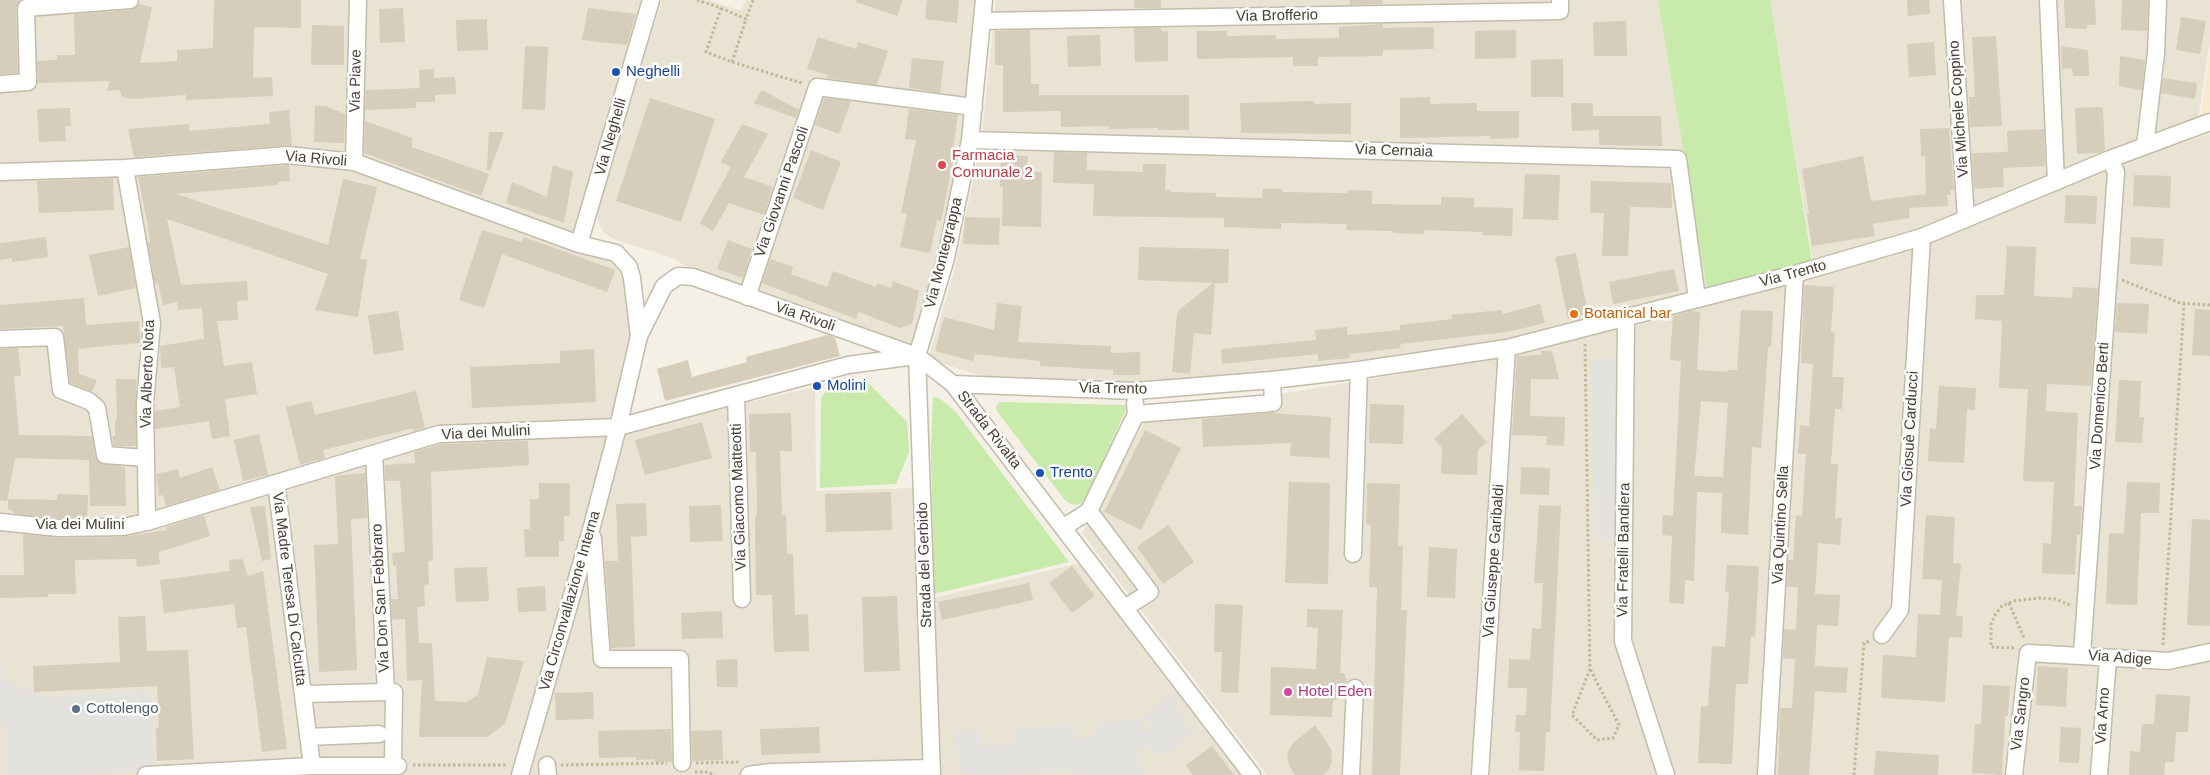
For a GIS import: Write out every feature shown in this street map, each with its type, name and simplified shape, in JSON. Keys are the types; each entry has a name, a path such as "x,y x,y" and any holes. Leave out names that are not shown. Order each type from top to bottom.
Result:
{"street":[{"path":"0,84 28,82 26,8 130,0"},
{"name":"Via Piave","path":"354,162 358,0"},
{"name":"Via Neghelli","path":"579,244 649,0"},
{"name":"Via Montegrappa","path":"917,356 946,258 970,140 984,0"},
{"name":"Via Brofferio","path":"982,22 1560,11 1560,0"},
{"name":"Via Michele Coppino","path":"1952,0 1966,218"},
{"path":"2048,0 2056,182"},
{"path":"2145,146 2156,53 2158,0"},
{"path":"818,87 974,107"},
{"name":"Via Giovanni Pascoli","path":"747,297 818,87"},
{"name":"Via Trento","path":"953,384 1135,391 1272,380 1359,370 1507,348 1795,274 1922,237 2110,159 2210,122"},
{"name":"Via Cernaia","path":"970,140 1678,159 1697,299"},
{"name":"Via Rivoli","path":"0,172 125,168 288,155 354,162 579,244 616,253 629,268 632,278 639,336"},
{"name":"Via Domenico Berti","path":"2082,655 2116,172 2110,159"},
{"name":"Via Alberto Nota","path":"125,168 152,323 145,403 147,522"},
{"name":"Via Giosuè Carducci","path":"1882,635 1900,610 1922,237"},
{"name":"Via Quintino Sella","path":"1766,775 1795,274"},
{"name":"Via Rivoli","path":"639,336 664,286 678,276 693,277 917,356"},
{"name":"Via Fratelli Bandiera","path":"1626,318 1623,641 1666,775"},
{"name":"Via Circonvallazione Interna","path":"520,775 592,526 639,336"},
{"path":"0,339 55,337 62,390 89,401 97,408 105,455 146,458"},
{"name":"Via Giuseppe Garibaldi","path":"1480,775 1507,348"},
{"name":"Strada Rivalta","path":"917,356 953,384 1252,775"},
{"name":"Via dei Mulini","path":"0,522 59,528 123,527 147,522 440,434 618,427 848,365 917,356"},
{"name":"Strada del Gerbido","path":"917,356 932,772"},
{"path":"1353,554 1359,370"},
{"name":"Via Trento","path":"1136,414 1273,403 1272,380"},
{"path":"1064,527 1089,511 1136,414 1135,391"},
{"name":"Via Giacomo Matteotti","path":"736,395 742,599"},
{"name":"Via Don San Febbraro","path":"344,770 395,763 394,692 386,692 374,454"},
{"name":"Via Madre Teresa Di Calcutta","path":"276,483 312,766"},
{"path":"1089,511 1150,592 1125,608"},
{"path":"592,526 602,659 680,660 687,768"},
{"name":"Via Adige","path":"2028,651 2162,661 2210,652"},
{"name":"Via Sangro","path":"2014,775 2028,651"},
{"name":"Via Arno","path":"2099,775 2108,658"},
{"path":"1352,775 1355,688"},
{"name":"Via Madre Teresa Di Calcutta","path":"303,694 386,692"},
{"path":"308,737 379,734"},
{"path":"150,774 201,773 312,766 344,770"},
{"path":"749,775 770,772 932,772"}],"path":[{"path":"697,0 746,19"},
{"path":"732,62 753,0"},
{"path":"721,8 706,52 732,62 818,87"},
{"path":"2110,275 2184,303 2210,305"},
{"path":"2162,661 2184,303"},
{"path":"1584,328 1590,669 1572,715 1597,740 1613,738 1619,724 1590,669"},
{"path":"2009,603 2028,651 1991,647 1991,624 2002,606 2009,603 2026,598 2055,599 2085,610"},
{"path":"1854,775 1864,644 1882,635"},
{"path":"687,768 715,775"}],"shaded area":[{"path":"0,0 649,0 577,244 616,254 628,268 637,336 519,775 0,775"},
{"path":"662,0 709,0 741,11 746,0 975,0 961,138 934,268 912,345 694,272 673,258 614,239 603,232 596,216 597,206"},
{"path":"996,0 1658,0 1707,290 1505,341 1407,356 1236,377 1135,384 1018,379 985,377 928,359 954,273 981,142"},
{"path":"1770,0 2210,0 2210,40 2198,118 1919,230 1813,261"},
{"path":"2210,52 2210,112 2201,115"},
{"path":"2210,134 2210,775 1267,775 1082,533 1154,405 1287,393 1507,356 1998,214 2138,157"},
{"path":"1626,356 1624,546 1598,538 1591,361"},
{"path":"815,387 816,491 914,488 926,775 524,775 622,431"},
{"path":"1080,563 1241,775 941,775 934,598"},
{"name":"Cottolengo","path":"0,657 3,679 44,697 150,691 154,769 78,775 9,775 4,722 0,722"},
{"path":"1169,694 1190,734 1158,759 1151,748 1138,748 1141,775 1074,775 1074,770 1005,775 970,775 969,773 961,773 954,733 979,730 981,746 1014,743 1013,729 1074,723 1076,737 1080,738 1098,735 1098,723 1142,718 1142,731 1148,730 1151,728 1144,718"}],"green space":[{"path":"1658,0 1770,0 1812,262 1707,290"},
{"path":"868,383 907,422 909,452 896,484 820,488 821,398 828,387"},
{"path":"933,396 942,400 956,412 1069,562 934,594 931,452"},
{"path":"998,403 1124,405 1127,407 1085,501 1077,505 1065,500 999,414 996,408"}],"building":[{"path":"0,0 20,0 16,8 18,73 0,74"},
{"path":"214,0 301,0 301,28 254,27 253,78 272,77 273,96 186,100 186,95 133,99 122,97 120,90 107,91 110,81 38,83 37,61 57,60 57,55 75,55 74,14 131,10 139,4 152,7 140,63 177,61 177,50 213,48"},
{"path":"857,0 903,0 897,16 856,2"},
{"path":"927,0 959,0 957,23 925,19"},
{"path":"1134,0 1161,0 1161,8 1134,8"},
{"path":"1350,0 1382,0 1382,4 1350,5"},
{"path":"1907,0 1929,0 1930,14 1908,16"},
{"path":"2064,0 2095,0 2096,25 2087,25 2087,29 2065,28"},
{"path":"2122,0 2148,0 2147,31 2121,30"},
{"path":"403,8 405,42 380,43 379,9"},
{"path":"588,8 636,14 627,45 582,40"},
{"path":"2181,17 2206,21 2200,54 2176,50"},
{"path":"487,19 488,50 457,51 456,20"},
{"path":"1626,21 1627,56 1594,56 1593,22"},
{"path":"1383,24 1383,28 1434,27 1434,49 1383,50 1383,56 1318,57 1318,66 1293,66 1293,57 1197,59 1197,31 1227,31 1227,36 1276,35 1276,39 1339,38 1339,27"},
{"path":"312,25 344,26 344,65 311,65"},
{"path":"1134,28 1161,28 1161,31 1168,31 1168,61 1135,62"},
{"path":"1030,30 1031,84 1039,84 1039,95 1189,95 1189,130 1158,130 1158,128 1109,129 1109,126 1061,127 1061,111 1003,112 1003,65 995,65 995,31"},
{"path":"1516,30 1516,58 1475,59 1475,31"},
{"path":"1100,35 1101,66 1068,67 1067,36"},
{"path":"1996,36 2002,126 1970,127 1969,97 1975,97 1972,37"},
{"path":"818,37 856,49 858,42 888,51 877,85 827,78 828,75 807,69"},
{"path":"1934,42 1936,75 1909,77 1907,44"},
{"path":"525,46 548,47 545,110 522,109"},
{"path":"2061,46 2088,50 2089,76 2073,76 2072,68 2062,69"},
{"path":"2120,56 2145,60 2142,90 2119,86"},
{"path":"912,58 944,61 940,93 909,88"},
{"path":"1563,59 1563,97 1531,97 1531,60"},
{"path":"434,69 434,78 455,77 456,94 435,95 435,102 416,102 416,108 365,110 366,90 420,88 419,70"},
{"path":"2163,78 2197,83 2195,99 2161,93"},
{"path":"762,90 799,110 796,118 754,103"},
{"path":"1430,97 1430,104 1477,103 1477,111 1519,111 1519,138 1490,139 1490,136 1400,138 1400,98"},
{"path":"650,98 715,119 681,222 616,201"},
{"path":"824,98 851,101 839,134 815,125"},
{"path":"1314,101 1314,104 1351,103 1351,134 1241,133 1240,103"},
{"path":"1571,103 1593,103 1593,116 1661,116 1662,146 1599,145 1599,130 1572,131"},
{"path":"315,106 325,106 345,114 344,143 314,142"},
{"path":"2100,107 2103,109 2105,150 2099,153 2077,154 2075,108"},
{"path":"70,108 71,126 65,126 66,141 39,142 37,109"},
{"path":"909,109 958,115 952,156 954,157 941,221 937,220 930,253 900,247 907,214 901,213 916,140 905,139"},
{"path":"289,110 292,145 134,157 128,129 189,124 189,131 270,124 269,112"},
{"path":"365,121 412,138 412,147 489,174 481,196 364,153"},
{"path":"742,124 768,134 744,177 773,187 764,215 729,203 713,231 700,223 731,167 721,162"},
{"path":"1949,128 1954,190 1950,190 1951,195 1947,195 1948,206 1909,208 1910,218 1873,224 1875,236 1812,246 1802,169 1863,156 1871,201 1926,194 1925,156 1921,157 1920,129"},
{"path":"2044,129 2045,166 2003,168 2004,187 1974,189 1972,153 2008,152 2007,131"},
{"path":"489,132 504,132 490,170 487,170"},
{"path":"811,150 841,162 823,210 793,198"},
{"path":"1054,152 1087,153 1087,170 1143,172 1143,164 1166,164 1165,190 1171,190 1171,192 1216,193 1216,197 1262,198 1263,189 1282,189 1282,192 1347,193 1348,190 1372,191 1372,204 1441,205 1441,197 1474,198 1474,207 1513,208 1512,236 1482,235 1482,232 1424,230 1424,234 1346,230 1347,224 1281,223 1281,229 1224,227 1224,218 1093,216 1094,184 1053,183"},
{"path":"1001,155 1028,156 1027,171 1042,172 1041,227 1002,226 1003,187 1000,187"},
{"path":"289,165 290,181 278,182 278,185 176,194 328,245 343,179 377,187 360,259 367,260 358,317 315,310 328,274 167,219 181,285 247,281 248,300 237,301 238,320 217,321 224,366 252,362 257,394 225,399 230,436 212,439 209,421 155,429 155,411 180,407 174,367 161,368 160,346 204,339 202,308 178,310 177,302 163,305 158,283 155,284 148,243 150,242 148,227 138,177"},
{"path":"553,165 573,172 564,223 506,203 512,182 547,197"},
{"path":"1525,174 1560,175 1558,220 1523,219"},
{"path":"2134,175 2171,176 2170,208 2133,206"},
{"path":"113,178 114,210 39,213 37,181"},
{"path":"1591,181 1671,183 1672,208 1630,207 1628,256 1602,256 1604,213 1590,213"},
{"path":"2066,195 2097,196 2096,224 2064,223"},
{"path":"965,217 1000,218 999,245 963,244"},
{"path":"482,230 522,242 524,237 615,270 607,292 502,254 484,308 459,300"},
{"path":"46,237 48,257 12,262 12,258 0,260 0,243"},
{"path":"2131,237 2164,239 2162,266 2130,264"},
{"path":"728,240 752,249 743,278 717,269"},
{"path":"2007,246 2036,247 2034,296 2072,298 2073,287 2098,288 2091,386 2047,384 2046,411 2078,413 2074,506 2082,506 2080,535 2077,535 2075,575 2042,573 2043,543 2051,544 2054,482 2023,481 2028,389 1999,388 2002,321 1975,319 1976,295 2004,295"},
{"path":"129,247 136,288 98,296 89,255"},
{"path":"1139,247 1229,249 1228,283 1215,283 1211,335 1194,333 1190,374 1172,372 1177,314 1180,309 1213,283 1138,280"},
{"path":"1576,253 1588,314 1568,319 1555,257"},
{"path":"770,259 793,267 791,274 827,287 833,271 876,287 877,283 891,288 893,281 919,291 912,324 900,328 859,312 856,319 762,283"},
{"path":"1674,269 1679,291 1613,304 1609,282"},
{"path":"1804,285 1834,287 1831,332 1835,333 1832,377 1844,377 1842,409 1835,409 1831,464 1838,464 1835,518 1842,518 1840,545 1818,543 1815,594 1840,595 1838,626 1817,625 1815,666 1848,668 1846,693 1815,691 1809,775 1778,775 1780,708 1792,708 1795,659 1783,658 1784,629 1796,630 1798,587 1787,587 1788,560 1793,560 1796,515 1802,516 1806,454 1798,454 1800,425 1809,426 1813,364 1801,363"},
{"path":"84,298 86,325 139,321 140,343 115,345 115,342 114,345 78,349 79,374 97,380 92,392 70,383 63,326 0,329 0,305"},
{"path":"997,303 1022,306 1018,342 1111,346 1111,353 1140,352 1140,375 1113,375 1113,370 1040,366 1040,361 975,354 973,361 935,351 944,317 994,330"},
{"path":"2117,303 2149,304 2147,334 2115,332"},
{"path":"1540,304 1545,323 1507,332 1400,344 1401,348 1349,354 1350,358 1318,361 1318,354 1222,364 1221,349 1316,340 1315,330 1347,327 1347,335 1400,330 1400,325 1452,319 1451,315 1502,310 1503,314"},
{"path":"2195,309 2210,310 2210,356 2192,355"},
{"path":"1741,310 1773,311 1771,347 1768,347 1761,448 1752,447 1748,535 1721,533 1722,493 1697,492 1694,581 1685,580 1684,604 1669,603 1672,536 1662,535 1663,515 1673,516 1681,361 1670,360 1673,316 1690,311 1700,312 1697,370 1728,372 1728,370 1737,370","holes":["1701,401 1728,403 1723,477 1694,476"]},
{"path":"398,311 404,350 374,355 368,315"},
{"path":"828,335 835,338 840,356 665,401 657,369 688,360 692,377 747,362 746,357"},
{"path":"18,348 21,376 14,376 19,435 92,436 95,457 100,463 125,467 126,506 90,506 89,460 15,458 7,501 0,500 0,349"},
{"path":"594,349 596,402 472,408 470,367 560,363 560,351"},
{"path":"1541,351 1552,351 1559,379 1531,379 1530,416 1565,417 1564,446 1546,445 1547,436 1512,435 1517,356 1541,355"},
{"path":"116,379 136,379 136,446 114,446 112,436 115,436 115,420 117,420"},
{"path":"2119,380 2141,381 2139,417 2144,417 2142,443 2115,442"},
{"path":"1939,386 1976,388 1975,410 1967,409 1964,463 1928,461 1930,428 1936,429"},
{"path":"416,391 425,428 413,431 413,428 323,450 325,458 300,465 286,407 311,401 315,415"},
{"path":"1370,404 1404,405 1403,444 1369,443"},
{"path":"791,413 792,451 780,451 782,515 786,515 787,554 793,554 795,615 808,614 809,651 774,652 772,595 756,595 756,452 750,452 749,414"},
{"path":"1269,413 1331,417 1329,458 1290,456 1291,443 1203,447 1202,419"},
{"path":"1462,414 1487,442 1478,450 1477,475 1441,474 1442,448 1434,439"},
{"path":"702,422 712,458 645,475 635,440"},
{"path":"1145,430 1181,448 1141,530 1104,512"},
{"path":"259,434 268,475 243,481 234,440"},
{"path":"528,441 529,465 431,472 433,560 428,561 429,584 424,585 425,606 417,607 419,643 432,643 435,701 466,702 478,695 487,657 524,661 505,724 487,737 419,737 422,680 407,681 405,619 392,620 391,599 398,599 396,566 393,566 392,553 405,552 400,481 385,481 385,465 415,463 414,452 441,444"},
{"path":"212,467 220,490 166,506 163,495 159,496 156,474 178,469 180,478"},
{"path":"1521,467 1550,468 1549,495 1520,494"},
{"path":"365,473 367,518 351,519 357,670 319,672 314,545 338,544 335,476"},
{"path":"1289,482 1330,483 1328,584 1285,583"},
{"path":"2127,482 2160,483 2159,513 2141,513 2137,605 2106,604 2109,533 2124,534"},
{"path":"539,483 570,483 570,516 564,516 564,541 559,541 559,557 525,557 524,529 530,529 530,499 539,499"},
{"path":"1367,483 1400,484 1398,546 1403,546 1401,610 1407,610 1400,775 1372,775 1377,587 1369,587 1371,525 1366,524"},
{"path":"891,492 892,530 826,532 825,494"},
{"path":"57,494 88,495 87,518 59,518 16,514 8,509 8,499 57,500"},
{"path":"646,503 647,536 631,537 635,647 611,648 605,561 618,561 616,504"},
{"path":"721,505 723,541 690,542 689,506"},
{"path":"1539,505 1561,506 1550,732 1546,732 1544,771 1519,770 1520,732 1515,732 1516,715 1526,715 1527,688 1508,688 1509,659 1530,660 1532,628 1541,629 1543,583 1534,583"},
{"path":"265,506 271,559 262,561 250,507"},
{"path":"204,515 210,536 159,552 160,564 137,567 136,559 75,560 76,594 48,594 48,597 0,598 0,575 24,575 23,534 59,538 123,537 167,530 166,527"},
{"path":"1926,515 1955,517 1953,563 1961,564 1956,616 1963,616 1962,638 1949,637 1945,702 1881,698 1883,655 1916,657 1918,614 1940,615 1942,580 1922,579"},
{"path":"2192,519 2210,520 2210,626 2187,625"},
{"path":"1168,525 1194,562 1163,584 1137,547"},
{"path":"1429,547 1457,549 1455,598 1427,597"},
{"path":"242,559 248,576 263,571 287,749 262,752 246,627 237,628 234,604 164,613 160,580 230,571 229,560"},
{"path":"1727,565 1759,566 1755,637 1751,636 1748,684 1736,684 1732,764 1698,763 1701,706 1708,706 1712,646 1725,647 1729,593 1725,592"},
{"path":"1072,566 1095,596 1072,613 1049,583"},
{"path":"487,567 489,601 456,602 454,568"},
{"path":"1029,583 1033,600 942,620 938,602"},
{"path":"545,586 546,611 518,612 517,588"},
{"path":"897,596 900,671 864,672 862,597"},
{"path":"1215,604 1243,605 1238,693 1221,692 1222,652 1214,652"},
{"path":"1307,609 1343,610 1340,673 1344,673 1347,682 1345,697 1333,700 1332,717 1270,715 1271,667 1316,669 1318,628 1307,627"},
{"path":"722,611 723,638 682,639 681,613"},
{"path":"145,616 147,651 188,650 194,759 157,761 156,728 159,728 157,686 34,692 33,666 120,662 118,617"},
{"path":"737,659 738,687 717,687 716,660"},
{"path":"2038,666 2068,668 2066,707 2036,705"},
{"path":"1983,685 2010,686 2008,716 2005,716 2002,775 1972,773 1975,724 1981,724"},
{"path":"593,692 594,719 556,720 555,693"},
{"path":"2156,694 2190,696 2188,732 2176,732 2174,762 2165,762 2164,775 2129,775 2130,751 2140,752 2142,724 2154,724"},
{"path":"1315,725 1331,749 1332,761 1329,769 1324,775 1295,775 1289,765 1287,754 1292,744"},
{"path":"819,727 820,753 761,755 760,729"},
{"path":"2061,727 2081,728 2079,763 2059,762"},
{"path":"671,729 672,762 655,762 654,759 636,760 636,757 599,758 598,731"},
{"path":"722,730 723,760 692,761 691,731"},
{"path":"1212,746 1234,775 1193,775 1186,765"},
{"path":"1876,751 1939,755 1938,775 1874,775"}],"place":[{"name":"Neghelli","path":"616,72"},
{"name":"Farmacia Comunale 2","path":"942,165"},
{"name":"Botanical bar","path":"1574,314"},
{"name":"Molini","path":"817,386"},
{"name":"Trento","path":"1040,473"},
{"name":"Hotel Eden","path":"1288,692"},
{"name":"Cottolengo","path":"76,709"}]}
